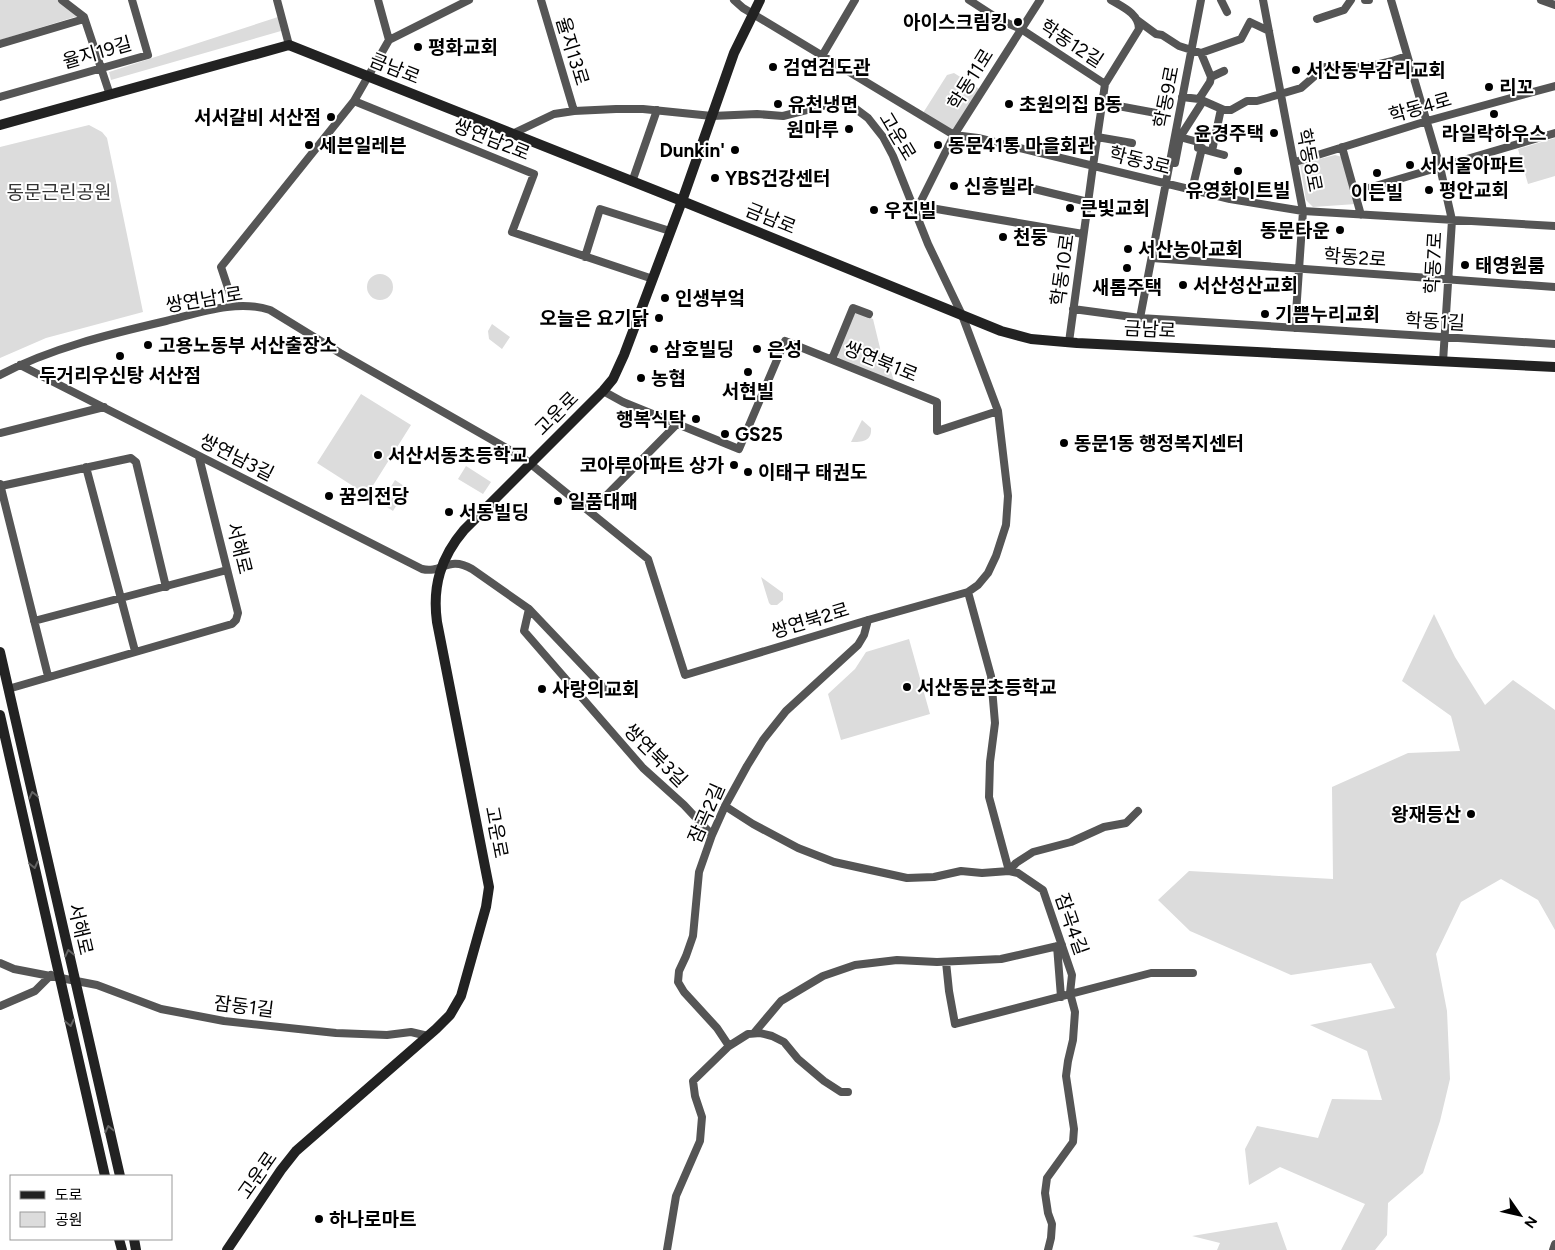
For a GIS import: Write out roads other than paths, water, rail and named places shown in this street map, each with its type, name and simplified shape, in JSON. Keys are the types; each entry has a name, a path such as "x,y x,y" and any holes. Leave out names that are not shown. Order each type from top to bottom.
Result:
{"street":[{"path":"62,0 83,16 110,95"},
{"name":"율지19길","path":"0,97 148,54 132,0"},
{"path":"0,125 289,45 278,0"},
{"path":"378,0 389,40"},
{"path":"234,306 221,267 354,101 389,40 458,2 469,0"},
{"name":"율지13로","path":"541,0 574,112"},
{"name":"학동3로","path":"734,0 752,14 954,135 978,138 1248,203 1303,211 1555,226"},
{"name":"고운로","path":"227,1250 296,1151 446,1020 461,996 486,908 489,887 437,616 436,591 441,567 461,534 612,380 619,367 653,279 734,53 760,0"},
{"path":"822,56 855,0"},
{"name":"학동12길","path":"969,0 1000,20 1022,29 1105,84"},
{"name":"학동11로","path":"918,209 954,135 1040,0"},
{"path":"1111,0 1132,14 1138,23 1156,34 1162,35 1179,46 1201,53 1241,38 1250,22 1269,31"},
{"name":"학동9로","path":"1140,318 1170,162 1178,136 1182,97 1201,0"},
{"path":"1221,0 1227,12"},
{"name":"학동8로","path":"1263,0 1303,211 1295,328"},
{"path":"1317,19 1344,10 1351,0"},
{"name":"학동7로","path":"1391,0 1427,120 1452,220 1443,362"},
{"path":"1541,0 1555,5"},
{"name":"율지19길","path":"0,44 84,19"},
{"name":"학동10로","path":"1069,342 1092,166 1105,84 1138,34 1138,23"},
{"name":"금남로","path":"289,45 1023,338 1555,367"},
{"path":"1201,53 1211,77 1210,82 1178,136 1198,142 1198,148 1224,155"},
{"path":"1182,97 1201,100 1221,109 1231,110 1247,100 1257,102 1301,88 1325,67 1348,69 1407,56"},
{"path":"1211,77 1224,71"},
{"name":"학동4로","path":"1295,162 1427,120 1555,86"},
{"name":"쌍연남2로","path":"354,101 534,174 512,232 653,279"},
{"name":"고운로","path":"616,109 657,110 712,116 757,114 783,116 798,114 832,103 843,103 852,106 868,118 888,146 918,209"},
{"path":"1102,103 1156,113"},
{"name":"율지13로","path":"512,134 549,116 616,109"},
{"path":"1212,151 1221,109"},
{"path":"632,182 657,110"},
{"path":"1355,192 1555,133"},
{"path":"1097,137 1132,143"},
{"path":"1342,147 1361,214"},
{"path":"1192,190 1202,148"},
{"path":"1022,186 1088,202"},
{"path":"585,257 600,209 670,231"},
{"path":"962,315 928,244 918,209 1083,234"},
{"name":"학동2로","path":"1152,258 1555,287"},
{"name":"쌍연남1로","path":"0,376 20,365 78,344 132,329 234,306 262,307 530,463 590,512"},
{"path":"832,359 853,308 869,314"},
{"name":"학동1길","path":"1074,309 1140,318 1555,344"},
{"name":"쌍연북2로","path":"590,512 648,559 685,676 868,620 968,592 978,585 989,571 1005,532 1008,519 1008,496 998,412 962,315"},
{"name":"고운로","path":"603,391 623,402 739,449 785,341"},
{"name":"쌍연북1로","path":"785,341 938,402 937,431 998,412"},
{"name":"쌍연남3길","path":"20,365 420,568 430,570 441,567"},
{"path":"1544,367 1555,375"},
{"path":"0,433 104,407"},
{"path":"590,512 677,424"},
{"path":"48,676 0,485 128,457 136,462 166,586"},
{"name":"서해로","path":"8,689 236,621 238,613 199,457"},
{"path":"86,467 135,651"},
{"path":"441,567 454,563 470,568 528,609 606,690"},
{"path":"34,622 227,570"},
{"path":"968,592 991,676 995,723 990,762 989,797 1009,871"},
{"name":"쌍연북3길","path":"528,609 524,631 643,768 684,805 712,835"},
{"name":"잠곡2길","path":"729,1046 717,1028 684,992 678,982 679,971 693,936 699,872 725,806 763,740 786,711 858,645 864,635 868,620"},
{"name":"서해로","path":"0,652 120,1175"},
{"name":"서해로","path":"0,715 55,977 105,1175"},
{"path":"725,806 753,824 798,848 834,862 907,878 961,871 982,873 1009,871 1016,863 1033,852 1071,842 1104,828 1126,823 1138,811"},
{"name":"잠곡4길","path":"1009,871 1018,873 1044,890 1059,946 1072,975 1071,995 1075,1012 1073,1040 1066,1076 1074,1129 1073,1142 1047,1178 1045,1193 1052,1224 1048,1250"},
{"path":"754,1033 781,1001 824,976 855,965 897,960 946,962 1000,959 1059,946 1061,998"},
{"path":"946,962 955,1024 1061,998 1151,973 1193,973"},
{"name":"잠동1길","path":"0,963 14,969 97,985 161,1009 224,1021 336,1033 387,1035 410,1032 428,1036"},
{"path":"0,1006 35,991 55,977"},
{"path":"667,1250 676,1196 700,1141 702,1117 695,1096 693,1081 729,1046 742,1036 754,1033 766,1034 784,1042 798,1059 824,1081 841,1092 848,1092"},
{"path":"1554,1250 1555,1244"}],"place":[{"name":"아이스크림킹","path":"1018,22"},
{"name":"평화교회","path":"418,47"},
{"name":"검연검도관","path":"773,67"},
{"name":"서산동부감리교회","path":"1296,70"},
{"name":"리꼬","path":"1489,87"},
{"name":"유천냉면","path":"778,104"},
{"name":"초원의집 B동","path":"1009,104"},
{"name":"라일락하우스","path":"1494,114"},
{"name":"서서갈비 서산점","path":"331,117"},
{"name":"원마루","path":"849,129"},
{"name":"윤경주택","path":"1274,133"},
{"name":"세븐일레븐","path":"309,145"},
{"name":"동문41통 마을회관","path":"938,145"},
{"name":"Dunkin'","path":"735,150"},
{"name":"서서울아파트","path":"1410,165"},
{"name":"유영화이트빌","path":"1238,171"},
{"name":"이든빌","path":"1377,173"},
{"name":"YBS건강센터","path":"715,178"},
{"name":"신흥빌라","path":"954,186"},
{"name":"평안교회","path":"1429,190"},
{"name":"큰빛교회","path":"1070,208"},
{"name":"우진빌","path":"874,210"},
{"name":"동문타운","path":"1340,230"},
{"name":"천둥","path":"1003,237"},
{"name":"서산농아교회","path":"1128,249"},
{"name":"태영원룸","path":"1465,265"},
{"name":"새롬주택","path":"1127,268"},
{"name":"서산성산교회","path":"1183,285"},
{"name":"인생부엌","path":"665,298"},
{"name":"기쁨누리교회","path":"1265,314"},
{"name":"오늘은 요기닭","path":"659,318"},
{"name":"고용노동부 서산출장소","path":"148,345"},
{"name":"삼호빌딩","path":"654,349"},
{"name":"은성","path":"757,349"},
{"name":"두거리우신탕 서산점","path":"120,356"},
{"name":"서현빌","path":"748,372"},
{"name":"농협","path":"641,378"},
{"name":"행복식탁","path":"696,419"},
{"name":"GS25","path":"725,434"},
{"name":"동문1동 행정복지센터","path":"1064,443"},
{"name":"서산서동초등학교","path":"378,455"},
{"name":"코아루아파트 상가","path":"734,465"},
{"name":"이태구 태권도","path":"748,472"},
{"name":"꿈의전당","path":"329,496"},
{"name":"일품대패","path":"558,501"},
{"name":"서동빌딩","path":"449,512"},
{"name":"서산동문초등학교","path":"907,687"},
{"name":"사랑의교회","path":"542,689"},
{"name":"왕재등산","path":"1471,814"},
{"name":"하나로마트","path":"319,1219"}],"park label":[{"name":"동문근린공원","path":"59,192"}]}
